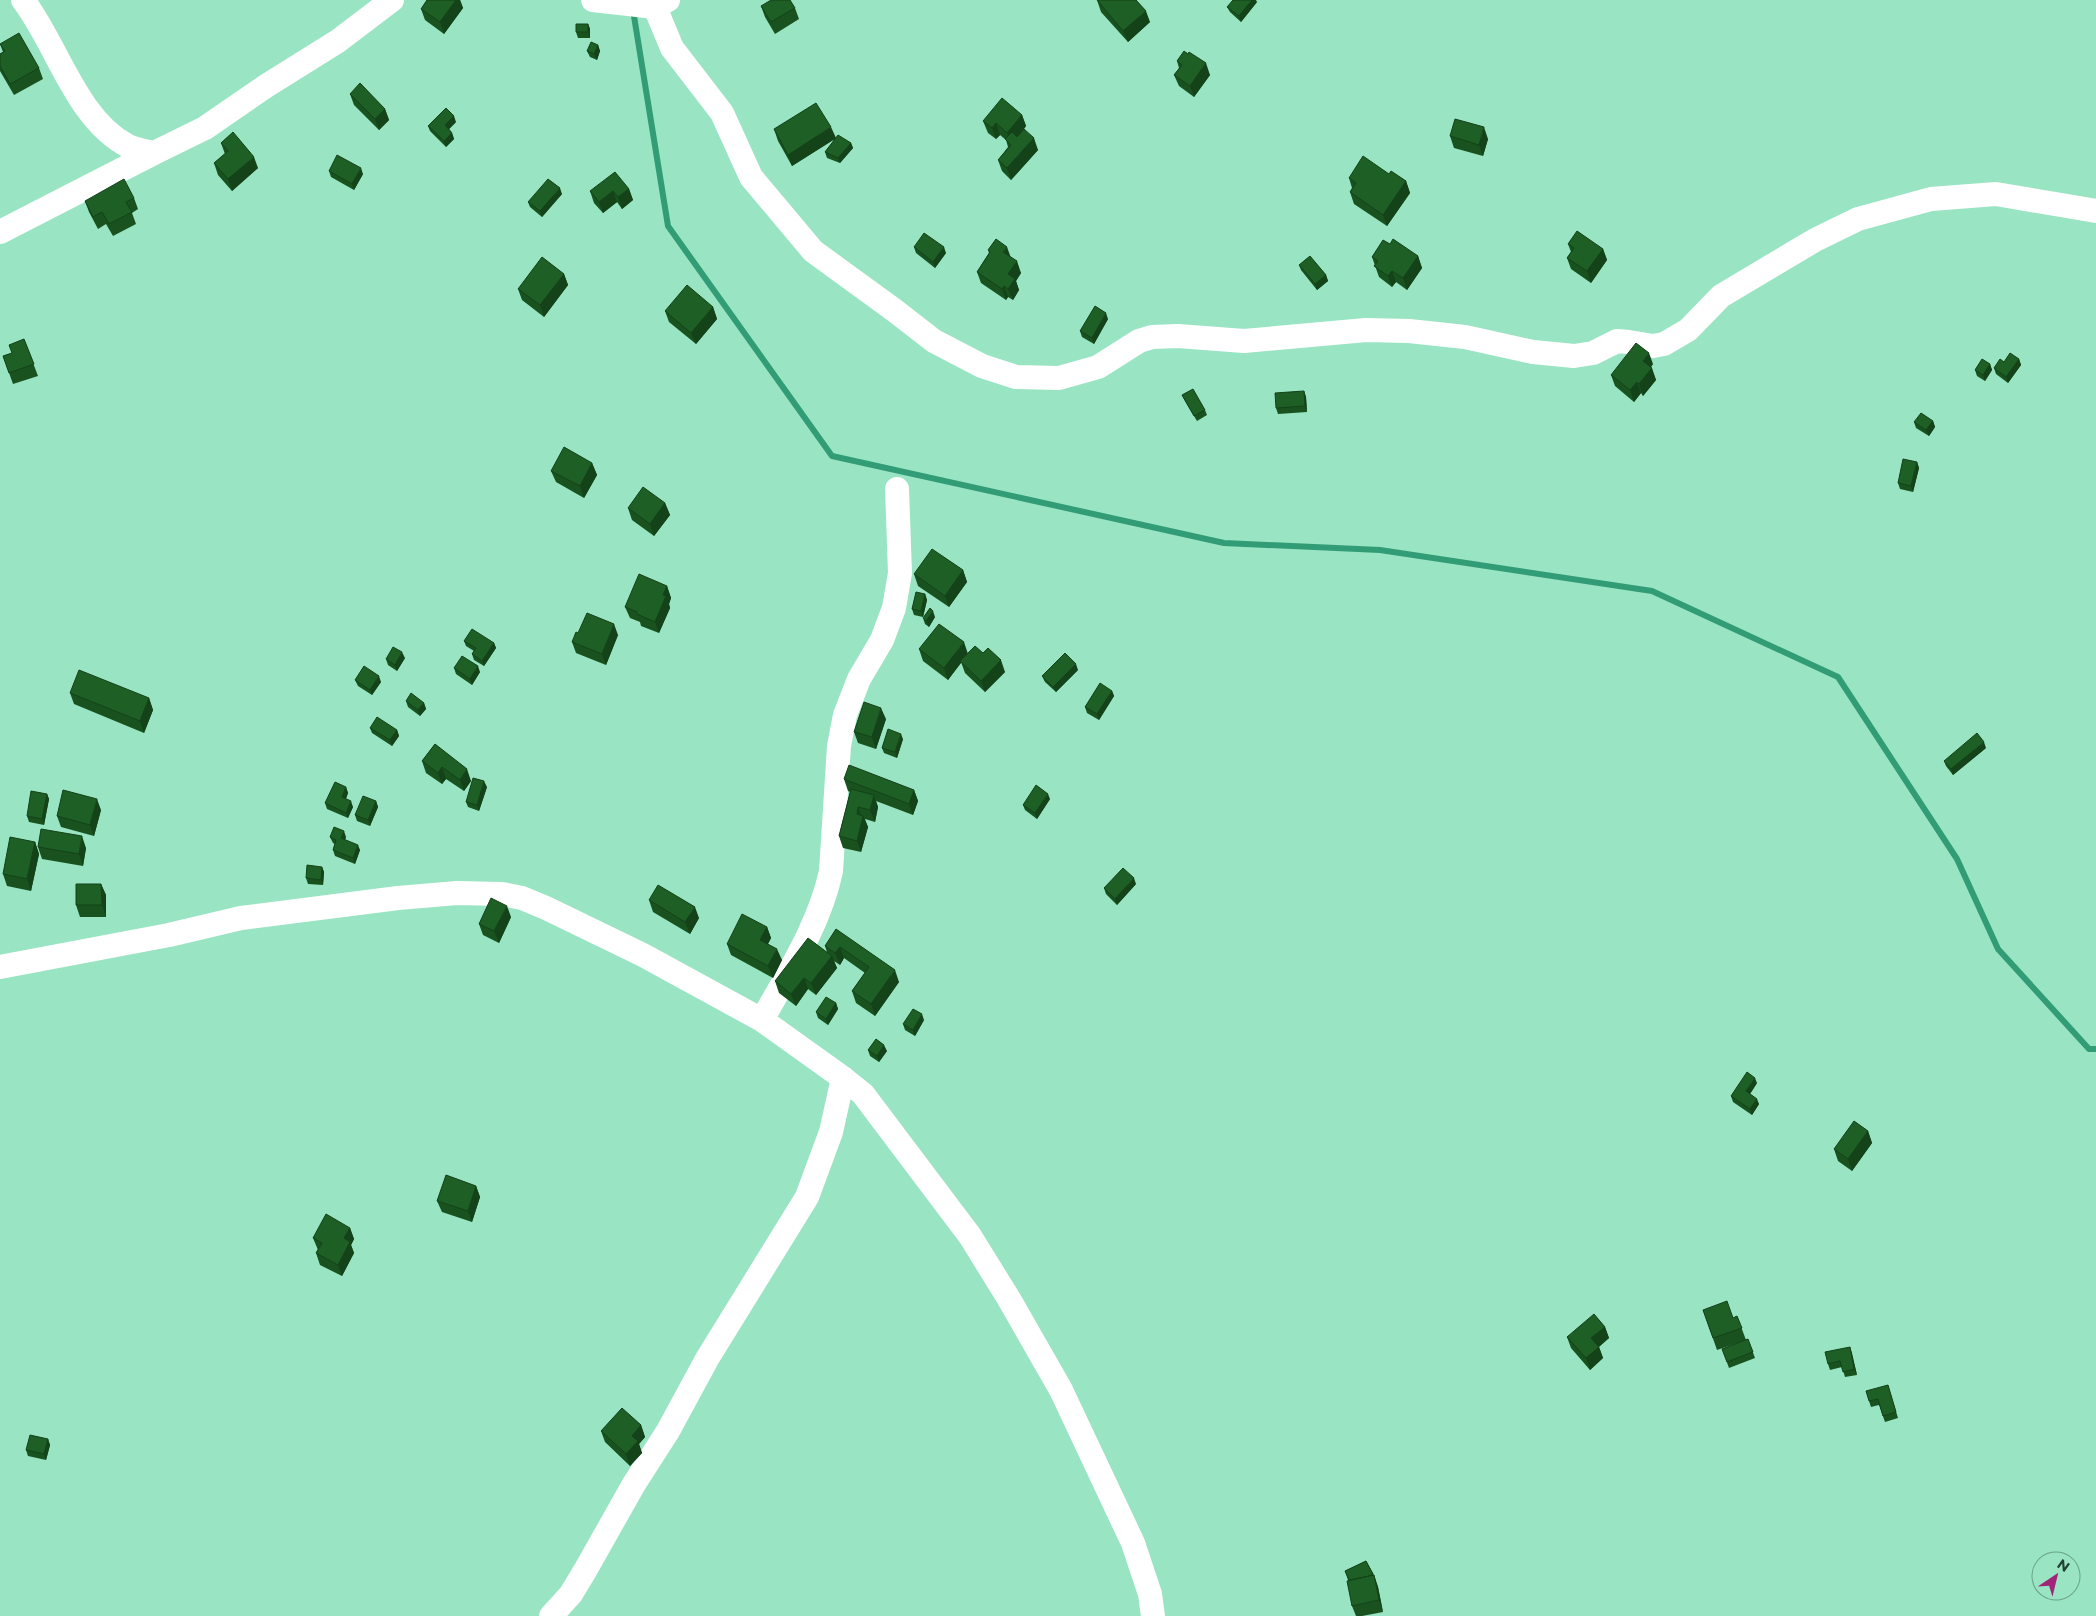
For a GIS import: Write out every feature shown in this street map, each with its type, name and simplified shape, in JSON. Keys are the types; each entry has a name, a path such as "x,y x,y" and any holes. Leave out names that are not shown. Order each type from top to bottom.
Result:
{"street":[{"path":"23,0 75,91 95,116 112,135 130,147 154,153"},
{"path":"0,232 205,128 266,86 338,41 392,0"},
{"path":"593,0 661,4 672,48 722,113 751,177 813,251 934,341 982,366 1016,377 1059,378 1098,367 1139,341 1169,337 1244,340 1366,330 1409,332 1465,337 1533,352 1574,356 1593,353 1617,342 1653,346 1664,344 1688,330 1721,296 1815,240 1858,219 1931,199 1996,194 2096,211"},
{"path":"762,1020 811,928 827,890 831,871 839,746 845,715 859,679 882,640 894,608 900,573 897,490"},
{"path":"0,967 170,935 241,918 398,898 457,893 502,894 522,898 546,908 643,955 762,1020 863,1094 970,1236 1014,1307 1061,1390 1133,1543 1150,1594 1153,1616"},
{"path":"551,1616 581,1578 634,1484 668,1431 707,1359 807,1197 831,1132 843,1078"}],"building":[{"path":"427,0 456,0 440,22 421,9"},
{"path":"771,0 790,0 795,8 771,22 761,6"},
{"path":"1097,0 1136,0 1146,11 1123,31"},
{"path":"1233,0 1252,0 1239,16 1227,7"},
{"path":"576,24 588,24 588,32 576,32"},
{"path":"19,33 39,68 10,84 0,66 0,54 5,51 0,44"},
{"path":"591,42 598,45 594,54 587,51"},
{"path":"1184,51 1188,54 1189,52 1206,63 1190,86 1174,75 1182,65 1177,61"},
{"path":"360,83 385,109 375,119 350,94"},
{"path":"1002,98 1022,115 1007,133 996,123 992,128 983,121"},
{"path":"816,103 831,127 788,155 774,129"},
{"path":"446,108 454,116 445,125 452,133 444,141 428,126"},
{"path":"1455,119 1484,127 1479,145 1450,136"},
{"path":"1024,129 1034,138 1007,168 998,160 1011,145 1005,139 1012,132 1017,137"},
{"path":"233,132 254,157 228,179 214,163 228,151 221,143"},
{"path":"838,135 851,143 838,158 825,152"},
{"path":"337,155 361,168 352,184 329,171"},
{"path":"1363,156 1389,174 1391,171 1406,181 1383,215 1350,192 1356,183 1349,178"},
{"path":"615,172 629,189 618,197 613,191 599,202 590,191"},
{"path":"124,179 134,198 126,202 132,212 109,224 102,212 93,217 85,201"},
{"path":"548,179 560,188 540,211 528,202"},
{"path":"1577,231 1603,249 1587,271 1567,258 1574,248 1568,244"},
{"path":"924,233 944,247 933,262 914,247"},
{"path":"996,239 1007,247 1003,252 1017,261 1008,274 1015,279 1008,289 1004,286 1002,289 977,272"},
{"path":"1393,239 1418,256 1403,278 1392,271 1388,276 1374,266 1378,261 1372,257 1383,240 1390,244"},
{"path":"1310,256 1326,275 1315,284 1299,265"},
{"path":"542,257 564,274 540,305 518,289"},
{"path":"687,285 713,307 691,333 665,311"},
{"path":"1095,306 1106,313 1092,338 1080,331"},
{"path":"24,339 34,364 9,373 3,356 12,353 9,345"},
{"path":"1636,343 1649,353 1643,361 1652,368 1639,384 1637,382 1630,390 1611,375"},
{"path":"2010,353 2019,359 2006,377 1994,368 2000,359 2004,362"},
{"path":"1982,359 1990,364 1983,375 1975,370"},
{"path":"1193,389 1205,410 1194,416 1182,395"},
{"path":"1304,391 1305,406 1276,408 1275,393"},
{"path":"1921,413 1933,421 1926,430 1914,422"},
{"path":"564,447 592,463 580,486 551,471"},
{"path":"1903,459 1917,462 1911,486 1898,483"},
{"path":"643,487 665,503 650,524 628,508"},
{"path":"932,549 963,570 945,596 914,574"},
{"path":"639,574 667,586 663,595 666,596 655,622 625,607"},
{"path":"916,592 925,594 921,611 912,609"},
{"path":"930,608 933,611 926,621 923,618"},
{"path":"587,613 614,624 602,654 572,642"},
{"path":"939,624 964,642 944,668 919,649"},
{"path":"472,629 494,643 482,661 472,654 476,648 464,641"},
{"path":"975,646 983,653 988,648 1001,660 981,681 960,661"},
{"path":"393,647 402,652 395,665 386,659"},
{"path":"1065,653 1076,664 1053,687 1042,676"},
{"path":"462,656 478,666 470,679 454,668"},
{"path":"364,666 379,676 370,690 355,680"},
{"path":"79,670 149,698 140,721 70,693"},
{"path":"1100,683 1112,691 1097,714 1085,707"},
{"path":"411,693 424,703 418,710 406,701"},
{"path":"864,702 881,708 872,737 854,732"},
{"path":"377,717 397,730 390,740 370,728"},
{"path":"888,729 901,734 895,752 882,748"},
{"path":"1977,733 1984,742 1951,769 1944,761"},
{"path":"435,744 467,769 460,780 442,767 438,773 422,761"},
{"path":"849,765 914,790 909,804 844,779"},
{"path":"473,778 484,781 477,805 466,802"},
{"path":"335,782 346,787 342,797 351,801 346,813 325,803"},
{"path":"1036,785 1048,794 1035,813 1023,805"},
{"path":"851,789 874,795 870,810 858,807 857,814 863,816 857,841 839,836"},
{"path":"63,790 97,799 90,825 57,816"},
{"path":"31,791 47,794 42,819 27,816"},
{"path":"363,796 376,801 368,820 355,815"},
{"path":"334,827 344,831 341,838 358,845 353,858 333,850 336,840 330,837"},
{"path":"41,829 82,836 79,854 38,847"},
{"path":"10,837 35,842 27,879 3,874"},
{"path":"307,865 322,867 321,880 306,878"},
{"path":"1123,868 1134,878 1115,899 1104,888"},
{"path":"76,884 101,884 102,905 76,905"},
{"path":"658,885 695,907 685,922 649,900"},
{"path":"491,898 507,906 494,931 479,924"},
{"path":"742,914 767,927 760,940 777,949 768,966 727,944"},
{"path":"836,929 895,970 871,1004 852,991 869,967 840,947 835,953 825,946"},
{"path":"808,938 832,956 811,983 804,978 791,994 775,981"},
{"path":"826,997 836,1003 826,1019 816,1012"},
{"path":"913,1009 922,1014 913,1030 903,1024"},
{"path":"876,1039 884,1045 877,1056 868,1050"},
{"path":"1747,1072 1755,1078 1746,1091 1757,1099 1750,1109 1731,1096"},
{"path":"1854,1121 1868,1131 1848,1159 1834,1149"},
{"path":"446,1175 476,1186 468,1211 437,1201"},
{"path":"326,1214 350,1228 344,1238 350,1242 338,1265 316,1253 322,1243 313,1238"},
{"path":"1727,1301 1733,1318 1737,1316 1742,1328 1713,1338 1703,1310"},
{"path":"1594,1314 1605,1327 1591,1338 1599,1347 1586,1358 1567,1337"},
{"path":"1748,1339 1753,1352 1727,1362 1722,1349"},
{"path":"1850,1347 1854,1369 1843,1372 1840,1361 1828,1364 1825,1352"},
{"path":"1888,1385 1896,1412 1883,1416 1878,1399 1869,1401 1866,1391"},
{"path":"622,1408 641,1425 632,1436 638,1441 626,1454 601,1431"},
{"path":"30,1435 48,1439 44,1454 26,1450"},
{"path":"1366,1561 1373,1574 1349,1580 1345,1571"},
{"path":"1374,1575 1379,1600 1352,1606 1347,1581"}],"waterway":[{"path":"633,10 668,226 832,456 1224,543 1380,550 1652,591 1838,677 1957,859 1998,949 2089,1049 2096,1049"}]}
